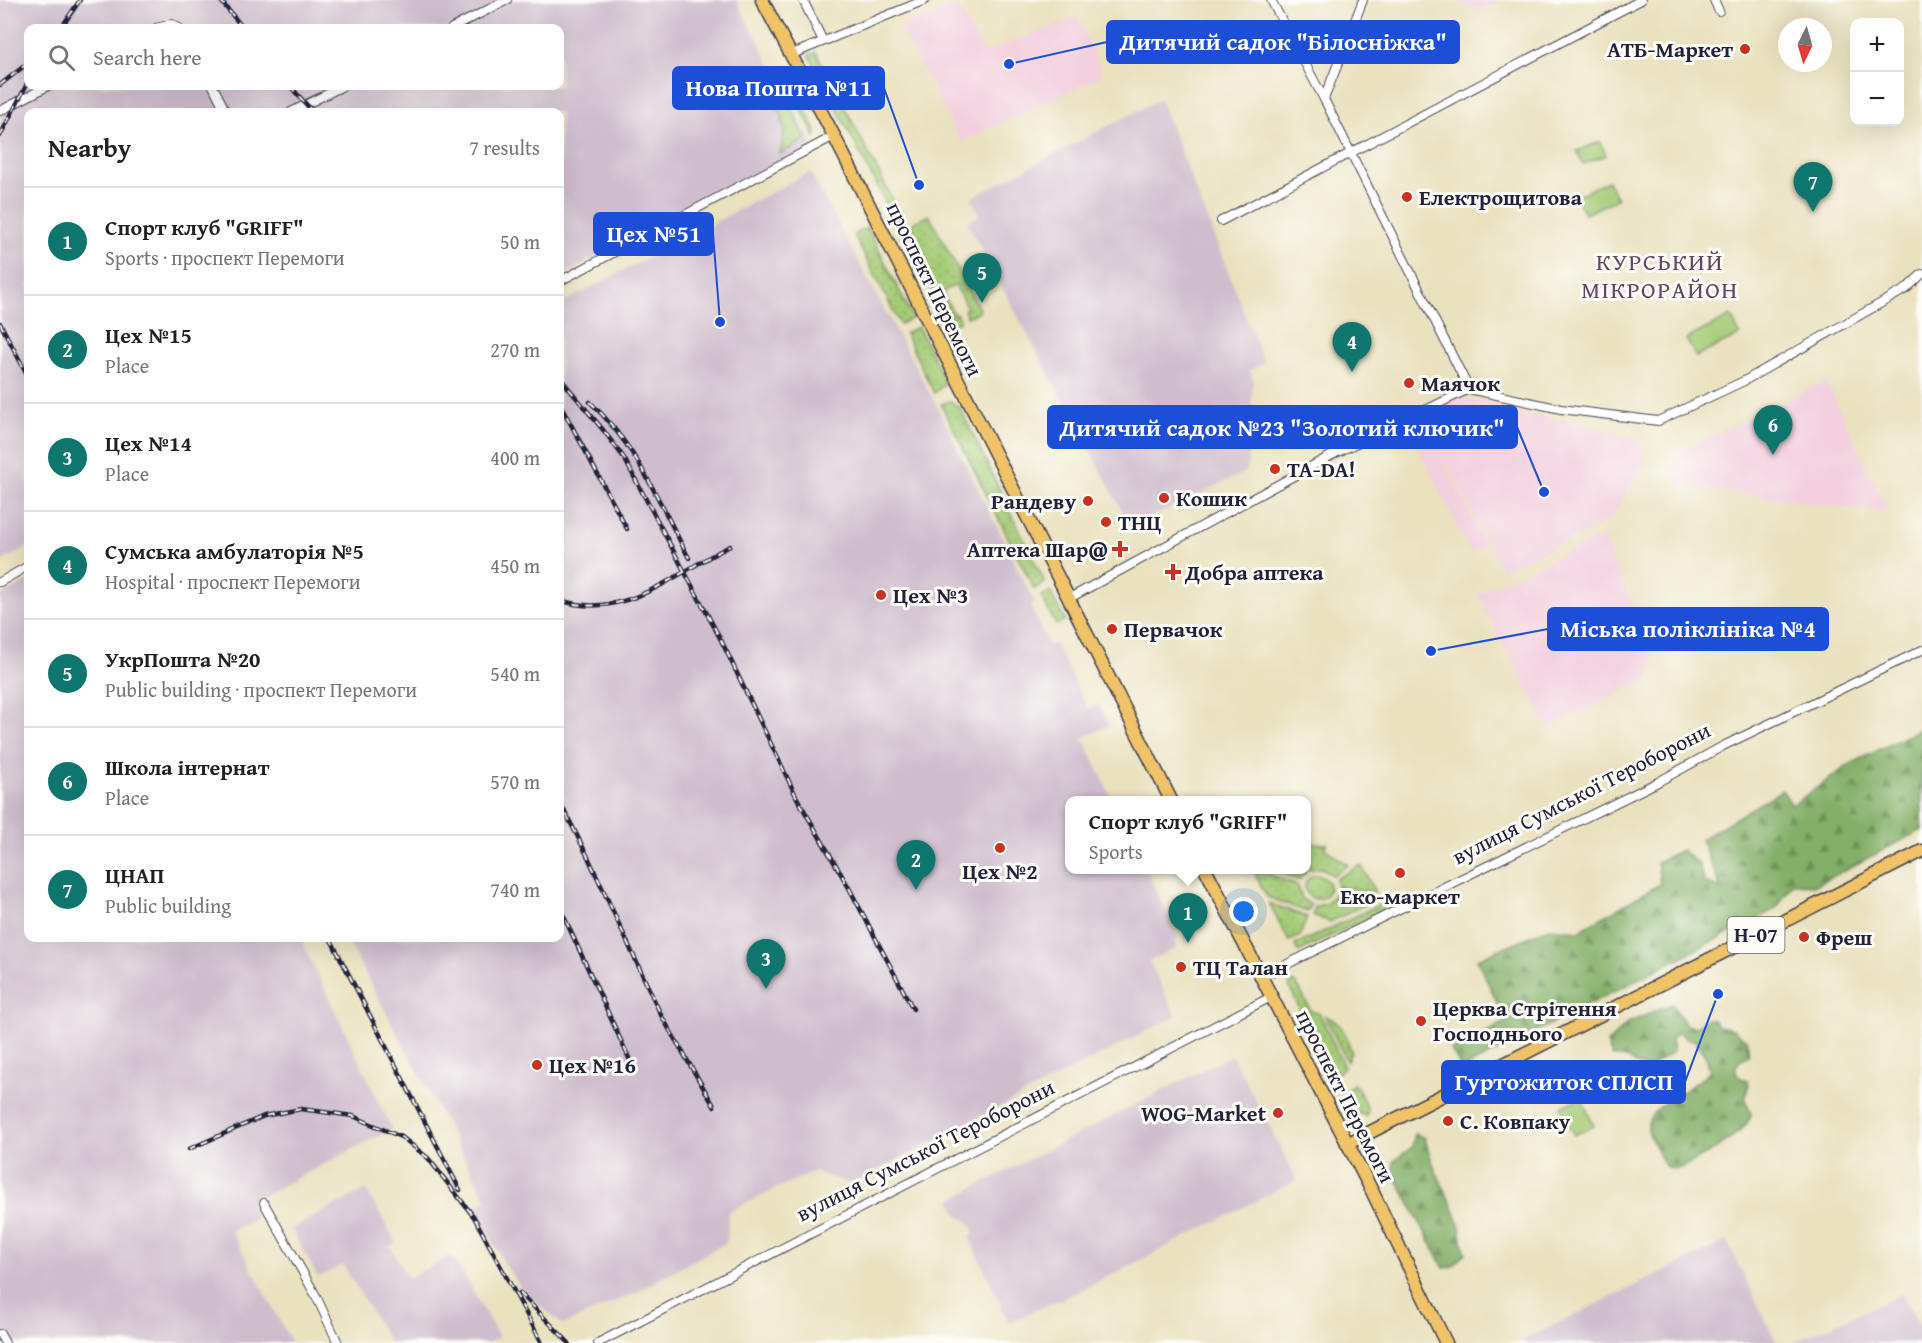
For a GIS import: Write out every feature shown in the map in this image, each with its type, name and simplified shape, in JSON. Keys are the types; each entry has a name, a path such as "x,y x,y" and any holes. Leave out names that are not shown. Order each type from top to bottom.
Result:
{"main road":[{"name":"проспект Перемоги","path":"762,0 834,136 1168,796"},
{"name":"Н-07","path":"1347,1144 1922,851"},
{"name":"проспект Перемоги","path":"1208,874 1446,1343"}],"street":[{"path":"460,24 507,0"},
{"path":"802,0 823,41"},
{"path":"790,55 925,0"},
{"path":"1271,0 1351,152 1469,389"},
{"path":"1324,99 1363,0"},
{"path":"1221,221 1641,0"},
{"path":"1714,0 1719,11"},
{"path":"0,111 40,90"},
{"path":"215,90 224,108"},
{"path":"299,108 335,90"},
{"path":"564,278 834,136"},
{"path":"1068,598 1334,454 1469,389 1561,409 1658,421 1744,381 1906,288 1922,273"},
{"path":"0,582 24,568"},
{"name":"вулиця Сумської Тероборони","path":"1261,976 1658,782 1723,746 1922,650"},
{"name":"вулиця Сумської Тероборони","path":"598,1343 1271,997"},
{"path":"264,1203 316,1296 338,1343"},
{"path":"0,1334 5,1343"}],"shaded area":[{"path":"0,0 736,0 814,146 564,274 564,108 24,108 24,549 0,562"},
{"path":"1456,0 1501,0 1478,11"},
{"path":"957,5 984,53 1078,17 1103,75 961,142 900,28"},
{"path":"1160,99 1264,363 1250,370 1253,380 1247,471 1131,527 967,222 980,215 971,198"},
{"path":"810,172 934,401 1035,603 1030,606 1049,646 1055,643 1088,709 1099,704 1109,725 1083,738 1111,796 1065,796 1065,874 1149,874 1179,939 1175,941 1177,948 1149,961 1176,1016 850,1184 814,1171 728,1212 727,1242 635,1293 563,1325 522,1290 505,1264 475,1208 487,1200 348,942 564,942 564,302"},
{"path":"1826,381 1888,513 1680,486 1671,472 1680,451"},
{"path":"1458,398 1521,410 1524,419 1442,458 1486,545 1471,553 1409,429 1413,427 1410,422"},
{"path":"1534,415 1637,437 1646,461 1609,522 1502,570 1444,458"},
{"path":"1602,536 1654,652 1648,679 1548,728 1477,594"},
{"path":"24,583 24,942 302,942 392,1129 249,1203 256,1218 231,1231 292,1343 0,1343 0,596"},
{"path":"1232,1055 1297,1180 1082,1290 1009,1322 970,1239 974,1231 969,1222 958,1216 950,1200"},
{"path":"366,1189 396,1243 390,1246 408,1278 452,1255 499,1337 488,1343 390,1343 343,1265 318,1277 291,1229"},
{"path":"1727,1241 1777,1343 1525,1343 1523,1340"},
{"path":"1902,1294 1922,1330 1922,1343 1792,1343"}],"green space":[{"path":"816,52 906,225 902,234 809,55"},
{"path":"789,77 816,131 815,137 786,79"},
{"path":"763,80 778,82 806,139 780,154 785,129 781,121 784,119 778,108 775,109"},
{"path":"1600,142 1606,155 1583,164 1577,151"},
{"path":"1608,181 1617,199 1585,214 1576,196"},
{"path":"929,215 980,311 967,317 964,310 967,308 955,285 942,292 954,315 957,314 960,321 950,326 906,240 914,222"},
{"path":"867,227 913,318 900,324 854,235"},
{"path":"1731,316 1740,335 1696,357 1686,339"},
{"path":"918,327 944,378 944,385 934,393 905,333"},
{"path":"950,401 960,408 1045,583 1034,589 941,404"},
{"path":"1050,592 1065,620 1056,625 1041,596"},
{"path":"1922,728 1922,830 1816,885 1792,884 1776,909 1462,1069 1451,1050 1506,1022 1477,959 1549,928 1579,931 1660,884 1657,862 1682,850 1699,865 1705,883 1721,889 1701,839 1782,790 1792,805 1851,764"},
{"path":"1311,843 1327,844 1324,848 1348,865 1333,875 1322,868 1311,870"},
{"path":"1361,865 1375,892 1337,887 1336,879"},
{"path":"1255,874 1269,874 1298,886 1302,899 1311,905 1308,912 1267,897"},
{"path":"1285,874 1304,874 1299,880"},
{"path":"1317,875 1322,876 1328,882 1328,892 1322,898 1317,899 1312,898 1306,892 1305,887 1306,882 1312,876"},
{"path":"1336,892 1377,898 1330,922 1313,915 1315,906 1327,904"},
{"path":"1269,903 1307,917 1300,936 1289,941"},
{"path":"1381,904 1384,910 1298,952 1295,945"},
{"path":"1291,982 1296,983 1311,1011 1320,1014 1344,1067 1335,1076 1331,1075 1289,986"},
{"path":"1672,1004 1686,1025 1695,1027 1707,1019 1712,1019 1719,1026 1733,1029 1747,1041 1749,1055 1740,1060 1735,1068 1738,1077 1747,1080 1749,1084 1745,1097 1751,1114 1749,1121 1742,1129 1706,1155 1676,1169 1664,1164 1649,1133 1649,1120 1663,1104 1710,1071 1706,1057 1695,1040 1686,1039 1679,1032 1672,1038 1673,1052 1648,1068 1639,1066 1627,1058 1612,1056 1607,1043 1628,1023"},
{"path":"1325,1016 1336,1022 1345,1035 1351,1052 1347,1062"},
{"path":"1353,1084 1357,1087 1368,1110 1366,1116 1352,1111 1344,1094"},
{"path":"1581,1098 1594,1126 1574,1135 1561,1107"},
{"path":"1415,1134 1425,1138 1435,1169 1459,1221 1466,1253 1452,1267 1444,1268 1393,1172 1394,1161 1412,1147"}],"railway":[{"path":"64,24 80,0"},
{"path":"220,0 240,24"},
{"path":"0,85 24,66"},
{"path":"0,136 24,90"},
{"path":"294,90 309,108"},
{"path":"0,323 24,368"},
{"path":"564,383 624,458 721,640 797,798 848,886 913,1009"},
{"path":"590,402 622,438 634,456 689,558"},
{"path":"564,411 627,529"},
{"path":"564,601 583,605 606,605 627,600 669,581 730,546"},
{"path":"564,810 661,1015 714,1106"},
{"path":"564,917 634,1069"},
{"path":"332,942 460,1190"},
{"path":"189,1149 264,1116 301,1109 353,1116 403,1138 428,1158 474,1217 542,1343"},
{"path":"520,1293 569,1343"}],"place":[{"name":"АТБ-Маркет","path":"1745,49"},
{"name":"Дитячий садок \"Білосніжка\"","path":"1009,64"},
{"name":"Нова Пошта №11","path":"919,185"},
{"name":"Електрощитова","path":"1407,197"},
{"name":"ЦНАП","path":"1813,212"},
{"name":"УкрПошта №20","path":"982,303"},
{"name":"Цех №51","path":"720,322"},
{"name":"Сумська амбулаторія №5","path":"1352,372"},
{"name":"Маячок","path":"1409,383"},
{"name":"Школа інтернат","path":"1773,455"},
{"name":"TA-DA!","path":"1275,469"},
{"name":"Дитячий садок №23 \"Золотий ключик\"","path":"1544,492"},
{"name":"Кошик","path":"1164,498"},
{"name":"Рандеву","path":"1088,501"},
{"name":"ТНЦ","path":"1106,522"},
{"name":"Аптека Шар@","path":"1120,549"},
{"name":"Добра аптека","path":"1173,572"},
{"name":"Цех №3","path":"881,595"},
{"name":"Первачок","path":"1112,629"},
{"name":"Міська поліклініка №4","path":"1431,651"},
{"name":"Цех №2","path":"1000,848"},
{"name":"Еко-маркет","path":"1400,873"},
{"name":"Цех №15","path":"916,890"},
{"name":"Фреш","path":"1804,937"},
{"name":"Спорт клуб \"GRIFF\"","path":"1188,943"},
{"name":"ТЦ Талан","path":"1181,967"},
{"name":"Цех №14","path":"766,989"},
{"name":"Гуртожиток СПЛСП","path":"1718,994"},
{"name":"Церква Стрітення Господнього","path":"1421,1021"},
{"name":"Цех №16","path":"537,1065"},
{"name":"WOG-Market","path":"1278,1113"},
{"name":"С. Ковпаку","path":"1448,1121"}],"district":[{"name":"КУРСЬКИЙ МІКРОРАЙОН","path":"1660,276"}]}
